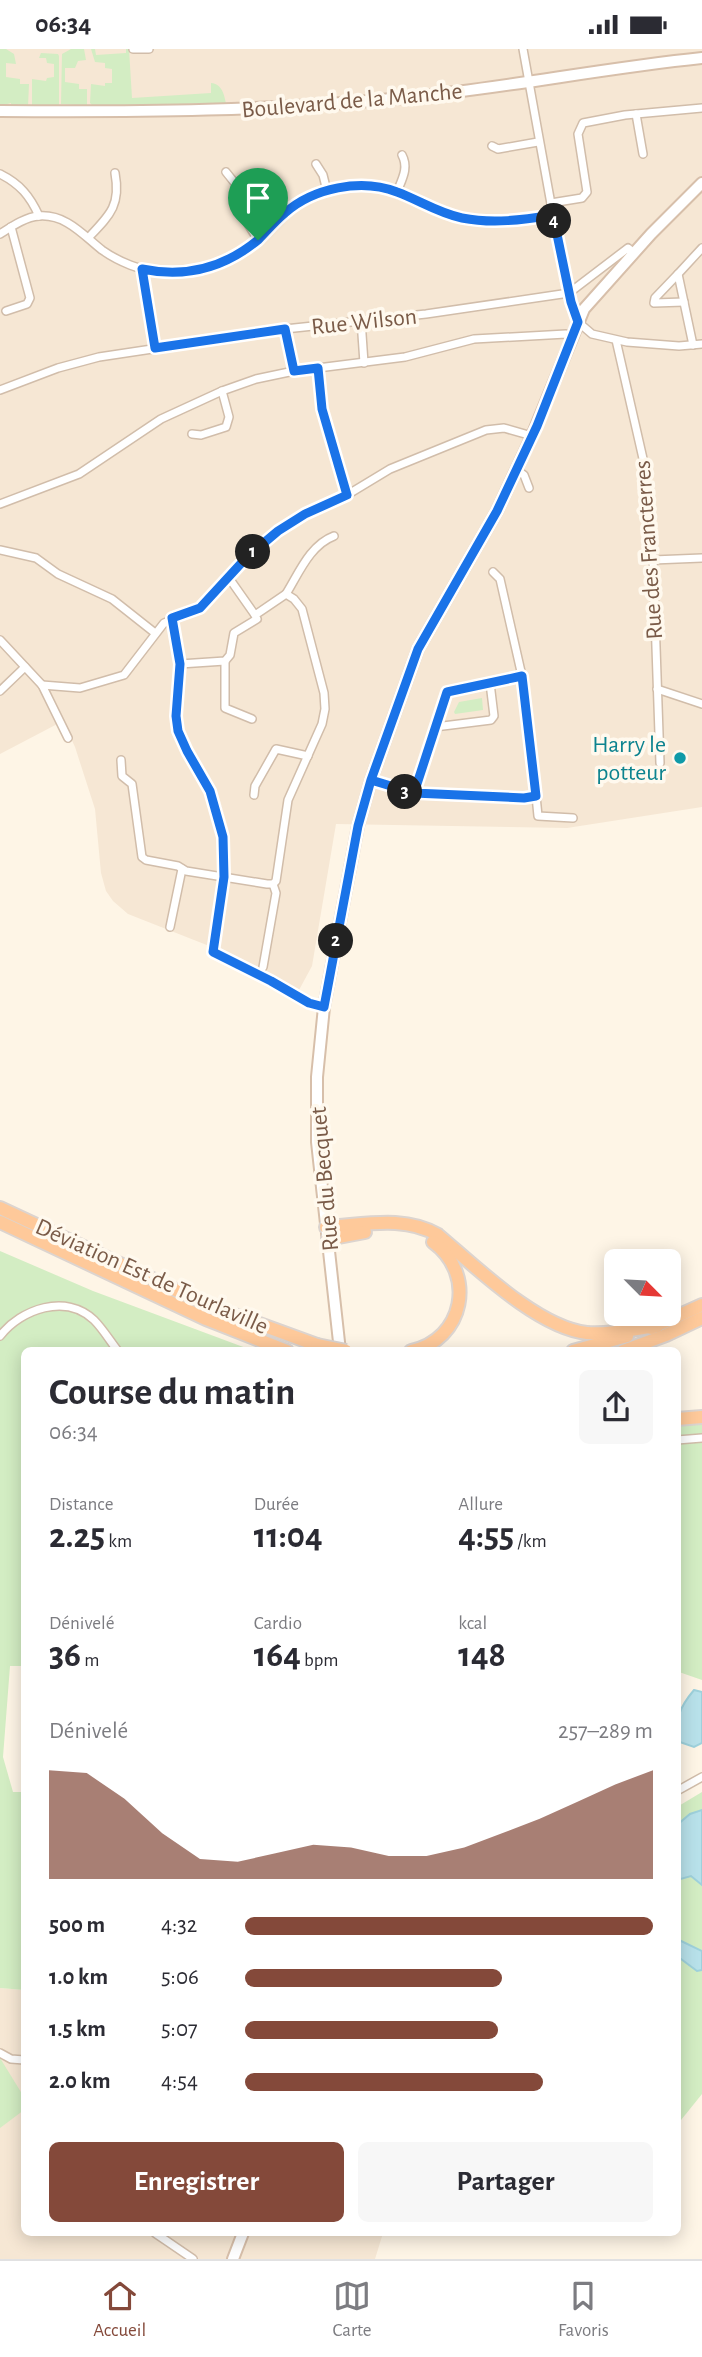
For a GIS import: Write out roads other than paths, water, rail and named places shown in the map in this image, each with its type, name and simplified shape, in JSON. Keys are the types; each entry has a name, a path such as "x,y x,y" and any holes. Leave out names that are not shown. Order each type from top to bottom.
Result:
{"highway":[{"name":"Déviation Est de Tourlaville","path":"0,1208 210,1306 327,1347"},
{"name":"Déviation Est de Tourlaville","path":"0,1222 206,1319 277,1347"},
{"path":"327,1233 402,1223 426,1228 529,1309 565,1329 600,1334 650,1327"},
{"path":"327,1233 393,1229 417,1233 442,1248 460,1281 460,1299 449,1327 430,1345 424,1347"},
{"path":"681,1315 702,1305"},
{"path":"634,1347 702,1318"},
{"path":"586,1347 654,1327"},
{"path":"681,1419 702,1417"}],"main road":[{"name":"Boulevard de la Manche","path":"0,111 142,112 275,107 410,97 528,84 702,58"},
{"name":"Rue du Becquet","path":"340,1347 317,1142 317,1077 324,1007 358,826 371,780 418,649 492,521 517,470 584,309 702,183"},
{"path":"233,2259 242,2236"}],"street":[{"path":"133,49 149,49"},
{"path":"523,49 538,142 569,293 578,322 592,334 616,340 666,346 698,345 678,274"},
{"path":"551,203 582,198 587,193 578,134 580,126 588,122 636,114 702,108"},
{"path":"636,114 643,154"},
{"path":"492,146 498,149 538,142"},
{"path":"397,192 406,167 402,155"},
{"path":"316,164 323,175 327,191"},
{"path":"226,172 239,187 244,219 258,240"},
{"path":"89,237 102,224 115,204 118,191 115,173"},
{"path":"0,174 23,189 31,198 39,216"},
{"path":"0,234 39,216 63,221 74,226 102,250 119,260 142,269 177,272 206,269 233,258 258,240 286,212 302,201 327,191 366,186 397,192 437,210 464,218 497,222 553,215"},
{"path":"6,311 27,304 30,298 12,227"},
{"name":"Rue Wilson","path":"0,390 79,361 155,348 569,293 628,248 634,253"},
{"path":"684,302 658,305 654,303 655,297 702,248"},
{"path":"142,269 155,348"},
{"path":"361,320 364,363"},
{"path":"285,329 294,371"},
{"path":"0,504 79,474 162,419 222,391 256,379 294,371 405,357 474,339 566,334 573,337"},
{"name":"Rue des Francterres","path":"616,340 644,463 653,560 660,763"},
{"path":"318,368 322,409 347,495"},
{"path":"192,434 201,435 226,427 229,417 222,391"},
{"path":"42,685 80,688 124,675 164,623 200,608 246,558 278,531 390,469 486,430 504,428 532,436"},
{"path":"517,470 524,475 529,488"},
{"path":"254,615 286,594 313,550 334,536"},
{"path":"0,550 36,558 58,573 112,599 155,633"},
{"path":"653,560 702,558"},
{"path":"493,572 500,579 522,676 538,816 573,818"},
{"path":"229,578 257,619 232,635 230,655 225,661 225,708 252,719"},
{"path":"273,884 278,877 288,800 325,715 324,692 302,609 286,594"},
{"path":"172,618 180,664 177,724 187,751 215,803 223,837 224,877 213,952 309,1003 324,1007"},
{"path":"0,640 42,685 68,738"},
{"path":"180,664 225,661"},
{"path":"0,691 24,667"},
{"path":"414,793 447,692 522,676"},
{"path":"435,727 491,720 494,716 490,683"},
{"path":"657,689 702,704"},
{"path":"254,795 255,786 276,749 308,756"},
{"path":"121,760 122,776 132,784 142,857 182,869 273,884"},
{"path":"371,780 414,793 524,798 536,796"},
{"path":"170,927 182,869"},
{"path":"263,967 276,893 273,884"},
{"path":"0,1336 25,1314 44,1307 63,1307 77,1310 93,1319 115,1347"},
{"path":"681,1440 702,1438"},
{"path":"681,1789 702,1777"},
{"path":"0,2053 11,2059 21,2060"},
{"path":"159,2236 193,2259"}],"water":[{"path":"694,1690 702,1692 702,1743 694,1747 681,1742 681,1710"},
{"path":"702,1810 702,1885 691,1876 681,1879 681,1822 690,1814"},
{"path":"681,1941 702,1951 702,1970 697,1971 681,1959"}],"place":[{"name":"Harry le potteur","path":"680,758"}]}
